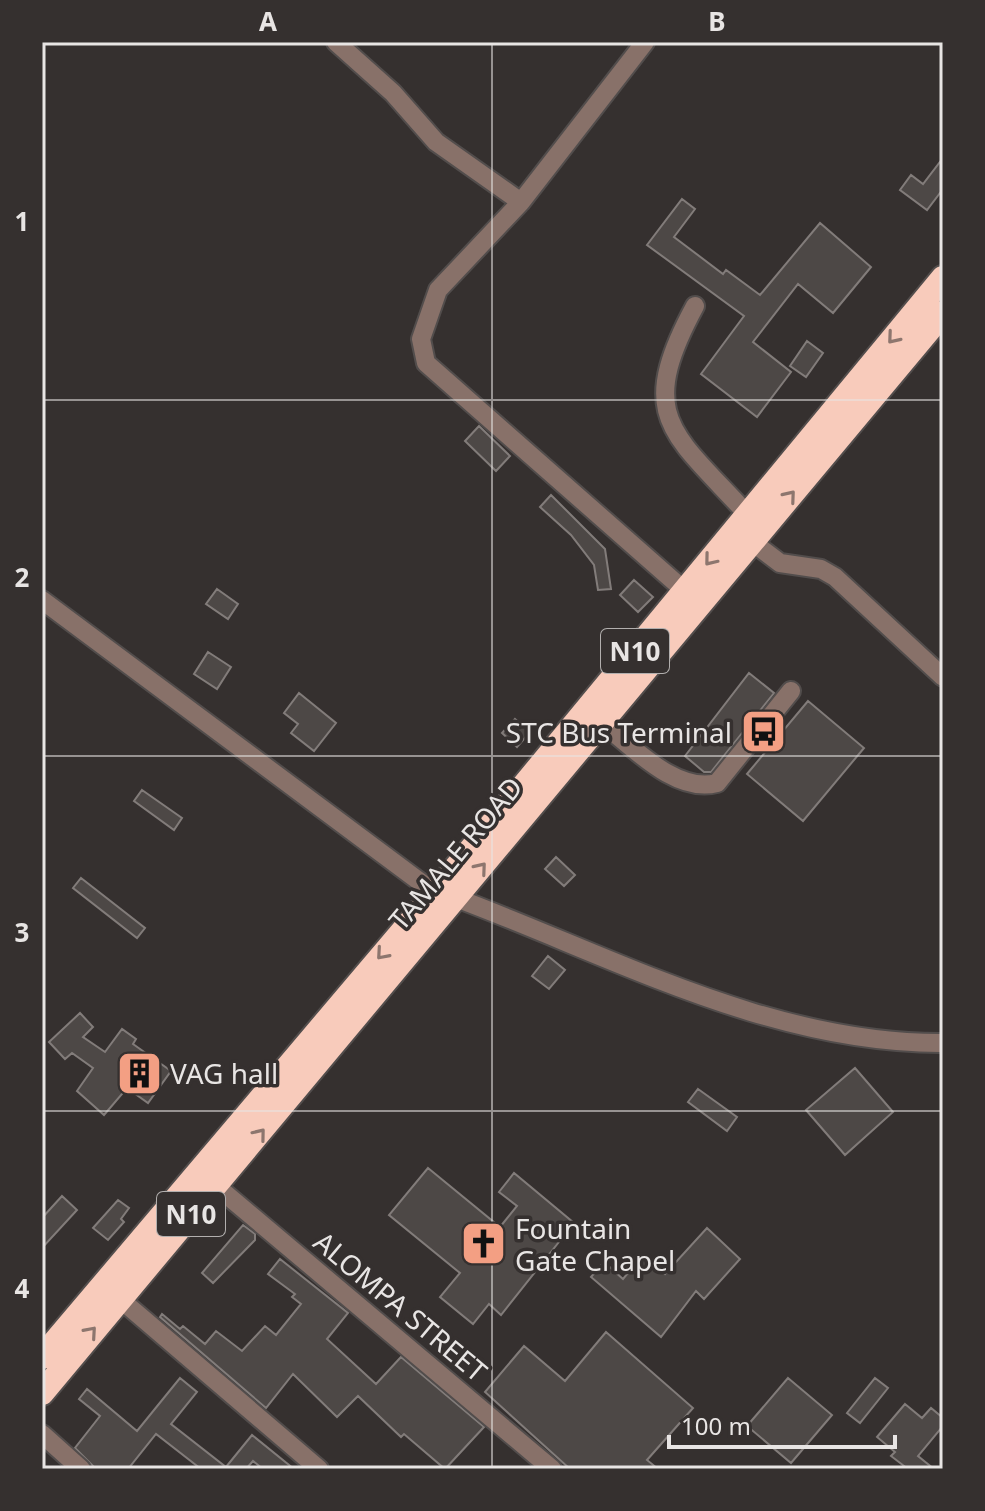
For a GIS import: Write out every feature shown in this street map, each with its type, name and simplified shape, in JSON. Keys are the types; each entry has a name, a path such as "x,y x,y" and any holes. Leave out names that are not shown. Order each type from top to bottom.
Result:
{"highway":[{"name":"TAMALE ROAD","path":"607,708 685,591 943,278"},
{"name":"TAMALE ROAD","path":"42,1357 332,1028 943,313"},
{"name":"TAMALE ROAD","path":"42,1393 215,1185 332,1028"}],"street":[{"path":"336,42 393,93 436,142 521,202"},
{"path":"645,42 521,202 438,290 421,339 426,363 685,591"},
{"path":"695,306 678,336 664,385 665,415 676,435 747,514"},
{"path":"751,541 780,563 821,569 835,577 943,677"},
{"path":"42,600 446,895 749,1011 847,1037 943,1043"},
{"path":"607,708 679,781 701,788 717,783 791,691"},
{"name":"ALOMPA STREET","path":"215,1185 552,1469"},
{"path":"120,1299 319,1469"},
{"path":"42,1434 81,1469"}],"building":[{"path":"943,158 943,189 927,210 900,190 911,175 923,184"},
{"path":"682,199 695,209 674,237 723,274 726,270 760,295 820,223 871,267 833,313 798,284 753,342 791,372 757,417 701,374 744,316 647,245"},
{"path":"807,341 823,353 806,377 790,366"},
{"path":"479,426 510,456 496,471 465,441"},
{"path":"551,495 605,549 611,589 598,590 594,565 571,535 540,507"},
{"path":"634,580 653,597 638,612 620,595"},
{"path":"217,589 238,604 228,619 206,604"},
{"path":"208,652 231,667 217,689 194,674"},
{"path":"749,673 774,693 711,772 704,772 685,756"},
{"path":"299,693 336,723 314,751 291,733 298,724 284,713"},
{"path":"808,701 864,748 803,821 747,774"},
{"path":"515,719 530,732 517,747 502,733"},
{"path":"142,790 182,818 174,830 134,801"},
{"path":"556,857 575,875 564,886 545,869"},
{"path":"81,878 145,928 137,938 73,888"},
{"path":"548,956 565,970 549,989 532,976"},
{"path":"80,1013 93,1027 83,1037 105,1052 122,1029 136,1039 133,1044 171,1071 148,1103 127,1088 104,1115 77,1091 93,1068 72,1053 65,1059 49,1042"},
{"path":"855,1068 893,1112 845,1155 806,1110"},
{"path":"698,1089 737,1117 727,1131 688,1102"},
{"name":"Fountain Gate Chapel","path":"428,1168 500,1227 517,1206 499,1192 514,1173 574,1223 501,1315 489,1304 473,1324 440,1297 460,1273 389,1215"},
{"path":"62,1196 77,1210 42,1248 42,1218"},
{"path":"118,1200 129,1208 121,1219 124,1222 108,1240 93,1228"},
{"path":"243,1225 255,1234 255,1240 213,1283 202,1273"},
{"path":"707,1228 740,1259 704,1299 696,1291 661,1337 591,1277 604,1262 623,1279 643,1255 665,1274"},
{"path":"280,1259 348,1313 327,1339 376,1384 401,1357 484,1427 445,1469 404,1434 401,1437 358,1396 337,1417 293,1374 266,1408 160,1317 162,1314 180,1329 183,1326 205,1344 216,1331 242,1351 265,1326 276,1335 301,1304 292,1297 295,1294 268,1274"},
{"path":"606,1332 693,1408 647,1460 658,1469 570,1469 485,1392 524,1346 565,1381"},
{"path":"180,1378 197,1392 171,1424 226,1467 252,1435 294,1469 263,1469 253,1461 246,1469 201,1469 156,1434 128,1469 96,1469 75,1448 100,1416 79,1399 87,1389 137,1431"},
{"path":"788,1378 832,1415 791,1463 747,1426"},
{"path":"875,1378 888,1388 860,1423 847,1413"},
{"path":"905,1404 922,1418 931,1408 943,1418 943,1426 918,1456 934,1469 908,1469 891,1456 895,1452 877,1437"}],"place":[{"name":"STC Bus Terminal","path":"763,732"},
{"name":"VAG hall","path":"139,1073"},
{"name":"Fountain Gate Chapel","path":"484,1244"}]}
